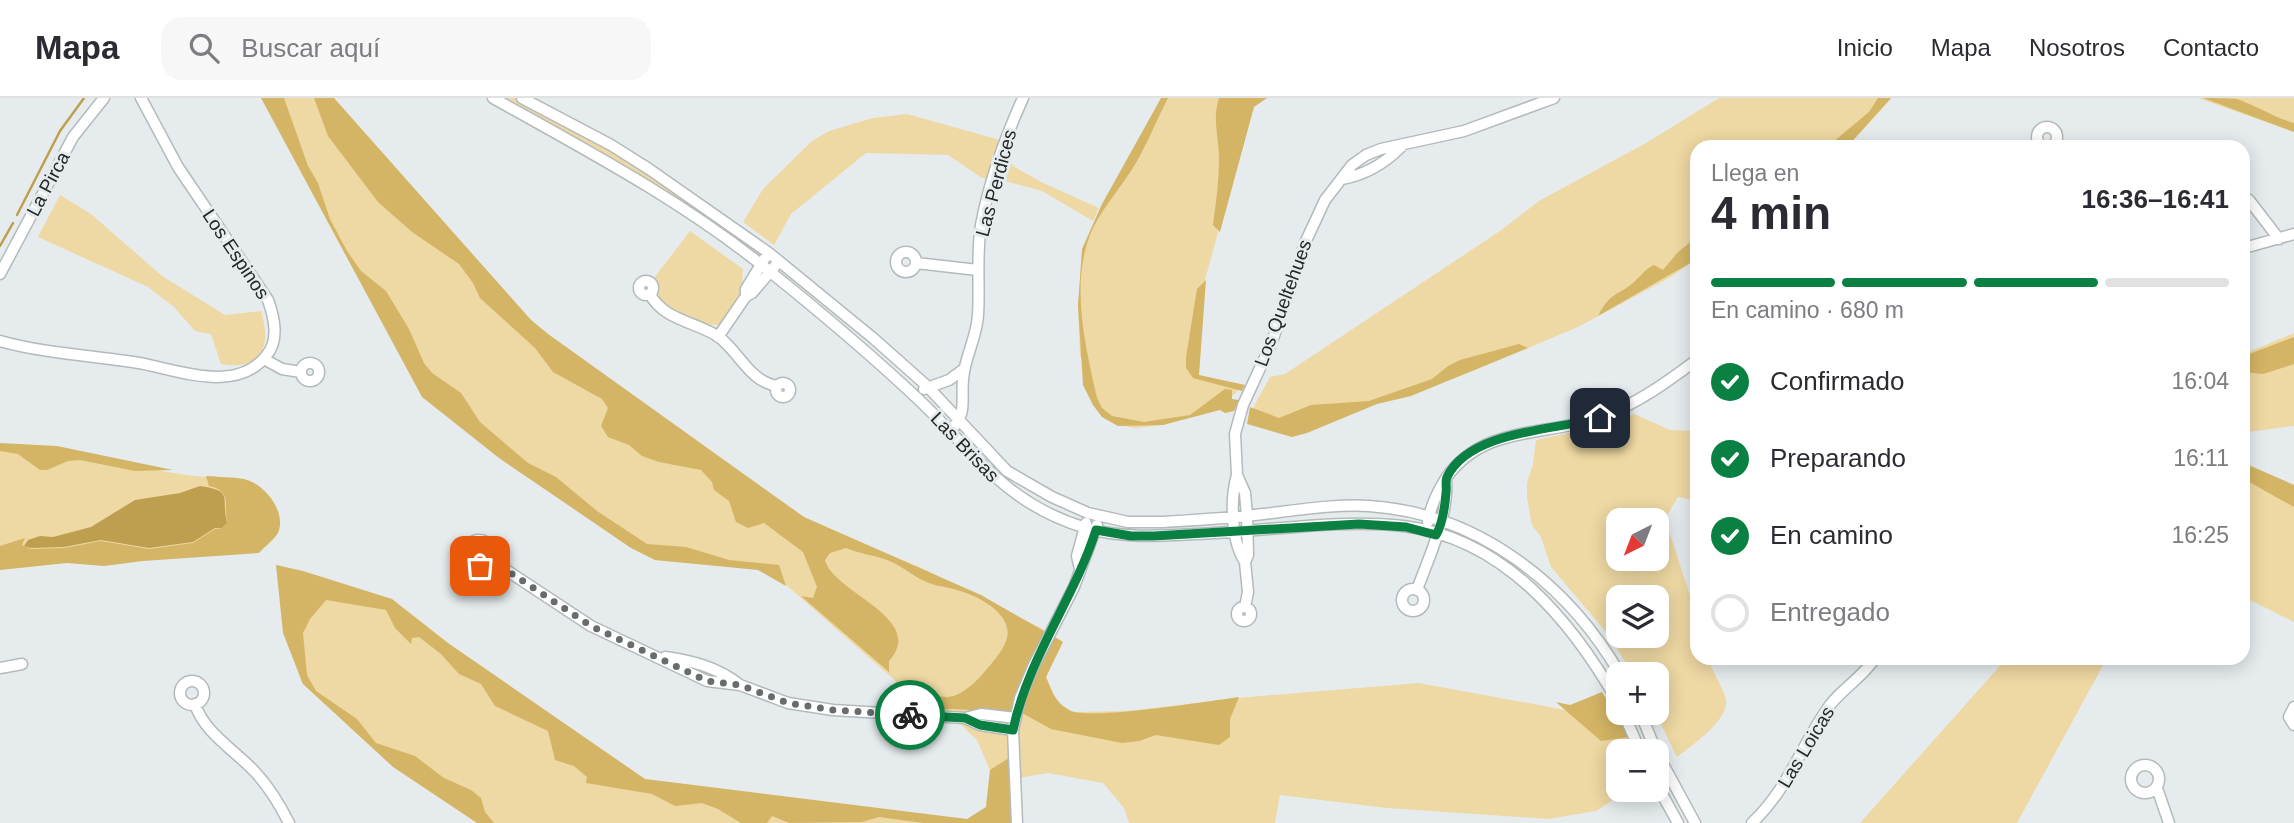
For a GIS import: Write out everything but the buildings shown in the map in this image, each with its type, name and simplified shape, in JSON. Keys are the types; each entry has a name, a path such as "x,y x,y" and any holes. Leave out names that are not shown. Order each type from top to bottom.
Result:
{"street":[{"name":"La Pirca","path":"0,274 73,137 104,98"},
{"name":"Los Espinos","path":"143,98 178,167 268,300 274,317 274,336 264,359"},
{"name":"Las Brisas","path":"493,98 611,163 685,210 761,264 842,330 916,397 1003,486 1050,513 1090,529 1131,536 1359,524 1406,527 1433,533 1481,552 1514,572 1547,601 1606,681"},
{"name":"Las Brisas","path":"522,98 630,157 769,253 927,386 1007,471 1052,497 1093,515 1128,522 1235,517 1368,506 1435,519 1493,544 1544,579 1567,601 1612,662"},
{"name":"Las Perdices","path":"960,421 964,369 972,348 978,316 978,270 985,208 1023,98"},
{"name":"Los Queltehues","path":"1245,607 1248,592 1245,562 1240,554 1247,516 1245,493 1237,475 1234,441 1243,405 1277,329 1315,219 1325,200 1352,165 1366,155 1482,125 1554,98"},
{"path":"2250,201 2278,239"},
{"path":"2250,246 2294,234"},
{"path":"718,337 746,296 747,289 769,253"},
{"path":"746,296 752,293 779,261"},
{"path":"916,263 978,270"},
{"path":"650,294 660,308 718,337 758,379 777,386"},
{"path":"0,333 19,346"},
{"path":"0,341 42,352 140,363 194,375 231,377 250,371 264,359 282,369 301,372"},
{"path":"1417,590 1433,533 1436,491 1457,463 1479,448 1516,435 1584,422 1616,411 1657,389 1690,365"},
{"path":"916,397 927,386 949,380 964,369"},
{"path":"950,432 960,421"},
{"name":"Los Queltehues","path":"1237,475 1232,491 1235,517 1242,532"},
{"path":"1017,823 1014,724 1028,677 1059,620 1080,569 1077,556 1090,529 1093,515"},
{"path":"491,560 591,626 658,656 708,666 740,685 788,703 833,710 965,718 980,725 1014,724"},
{"path":"0,668 22,664"},
{"name":"Las Loicas","path":"1857,676 1861,665"},
{"name":"Las Loicas","path":"1752,822 1791,775 1828,708 1868,665"},
{"path":"195,704 202,721 257,773 289,823"},
{"path":"2294,707 2289,717 2294,725"},
{"path":"1669,774 1695,823"},
{"path":"2157,788 2169,823"},
{"path":"1666,802 1678,823"}],"shaded area":[{"path":"261,98 284,98 308,166 318,183 330,219 347,251 361,271 386,291 409,329 424,363 432,373 461,393 480,422 528,463 556,477 597,511 647,544 686,547 729,560 779,565 786,586 758,570 655,560 631,548 499,458 422,397"},
{"path":"262,98 334,98 532,321 803,518 924,569 1062,641 1046,677 1056,701 1073,712 1127,711 1249,697 1419,683 1566,710 1592,711 1606,699 1606,725 1621,725 1629,739 1606,739 1606,802 1610,802 1596,811 1548,819 1387,808 1280,795 1275,823 1129,823 1124,808 1103,783 1048,773 1013,779 1013,823 479,823 393,766 302,683 284,633 277,565 392,600 449,644 644,779 967,820 986,807 990,770 977,740 952,716 898,707 898,683 777,577 756,569 655,560 423,397"},
{"path":"314,98 334,98 531,320 548,334 804,517 981,595 1063,642 1046,677 1055,697 1066,708 1083,713 1102,713 1239,697 1230,719 1230,737 1219,745 1156,735 1122,743 1051,729 1022,713 954,709 898,710 900,683 943,697 960,693 981,676 1004,646 1008,632 1006,623 994,608 977,597 924,581 887,560 846,548 830,553 825,560 832,572 888,619 897,632 898,646 889,661 889,672 801,596 813,598 817,587 803,552 764,523 748,528 736,522 729,501 714,490 712,482 701,470 642,456 629,445 608,437 601,426 608,408 602,399 553,372 535,348 480,298 459,264 412,232 378,202 328,136"},
{"path":"503,98 514,98 637,166 762,254 759,257 677,199 602,152"},
{"path":"1161,98 1168,98 1132,169 1093,228 1086,248 1082,269 1082,313 1097,398 1102,408 1112,416 1144,422 1190,415 1225,389 1232,390 1232,399 1239,400 1234,411 1225,413 1220,410 1163,425 1118,426 1102,417 1083,385 1078,305 1082,249 1102,204"},
{"path":"1162,98 1264,98 1253,105 1205,280 1198,375 1243,385 1219,410 1162,425 1135,428 1119,425 1103,416 1080,355 1078,307 1083,250 1093,224 1127,168"},
{"path":"1219,98 1267,98 1254,107 1220,232 1213,225 1218,175 1216,121"},
{"path":"1719,98 1892,98 1853,140 1690,140 1690,264 1578,327 1466,374 1365,407 1248,424 1255,404 1270,377 1285,374 1500,231 1539,201 1646,143"},
{"path":"1878,98 1891,98 1853,140 1835,140 1869,112"},
{"path":"2198,98 2294,98 2294,132"},
{"path":"2203,98 2237,99 2294,123 2294,132"},
{"path":"907,114 1000,140 1013,166 1043,183 1099,208 1093,221 1042,191 982,178 948,155 866,153 791,214 774,245 743,222 763,189 812,141 829,131 873,118"},
{"path":"60,195 91,214 162,276 225,315 261,311 265,335 260,354 246,364 221,364 211,334 195,331 174,307 148,287 38,237"},
{"path":"690,231 743,269 741,295 720,325 697,321 679,313 664,303 657,294 654,278"},
{"path":"1690,243 1690,263 1598,316 1612,297 1654,265 1663,270"},
{"path":"1206,280 1199,375 1245,385 1242,391 1193,378 1186,368 1197,289"},
{"path":"2294,333 2294,426 2250,432 2250,351"},
{"path":"2294,337 2294,364 2263,374 2250,373 2250,354"},
{"path":"1519,344 1528,348 1411,396 1377,404 1307,433 1292,437 1247,424 1250,407 1279,418 1311,405 1369,401 1432,379 1460,360"},
{"path":"1634,414 1670,430 1690,431 1690,500 1678,497 1670,511 1670,508 1606,508 1606,571 1669,571 1670,534 1690,596 1690,665 1711,665 1726,699 1726,707 1716,724 1677,757 1661,725 1669,725 1669,662 1625,662 1616,648 1669,648 1669,585 1606,585 1606,632 1551,567 1541,537 1532,525 1527,483 1536,440 1601,426"},
{"path":"0,443 57,446 173,470 135,471 80,460 40,470 18,454 0,451"},
{"path":"0,444 186,475 227,479 266,494 277,509 276,530 264,543 0,569"},
{"path":"2250,466 2294,485 2294,507 2250,482"},
{"path":"2250,467 2294,487 2294,622 2250,600"},
{"path":"206,476 244,479 259,487 272,500 277,508 280,525 278,533 259,553 104,566 67,563 0,570 0,546 25,538 22,545 31,549 64,548 101,541 149,549 193,543 227,523 224,495 209,486"},
{"path":"200,486 222,493 227,523 193,542 149,548 101,540 64,547 24,546 28,540 40,536 53,537 91,527 135,500 180,493"},
{"path":"276,565 392,599 448,643 645,779 967,819 986,807 990,770 1009,758 1014,823 923,823 879,817 862,822 789,823 772,816 767,823 741,823 702,803 675,806 652,794 586,783 587,777 574,766 555,760 548,731 495,706 481,684 459,674 441,654 419,637 412,638 411,644 395,628 386,610 326,600 310,619 303,633 307,675 316,691 357,719 376,743 415,756 444,778 471,790 481,798 485,812 494,823 477,823 393,767 303,684 283,633"},
{"path":"2001,665 2103,665 2017,823 1860,823"},
{"path":"1602,692 1606,699 1606,725 1622,725 1629,737 1601,741 1556,702 1570,705"}],"waterway":[{"path":"17,215 60,131 84,98"},
{"path":"0,246 13,223"}],"way so far":[{"path":"480,566 491,560 499,564 591,626 707,681 740,685 788,703 833,710 910,715"}],"route":[{"path":"910,715 965,718 980,725 1013,730 1028,677 1059,620 1087,558 1096,530 1131,536 1154,536 1359,524 1406,527 1436,535 1447,492 1446,480 1454,467 1467,455 1498,440 1534,430 1600,418"}]}
